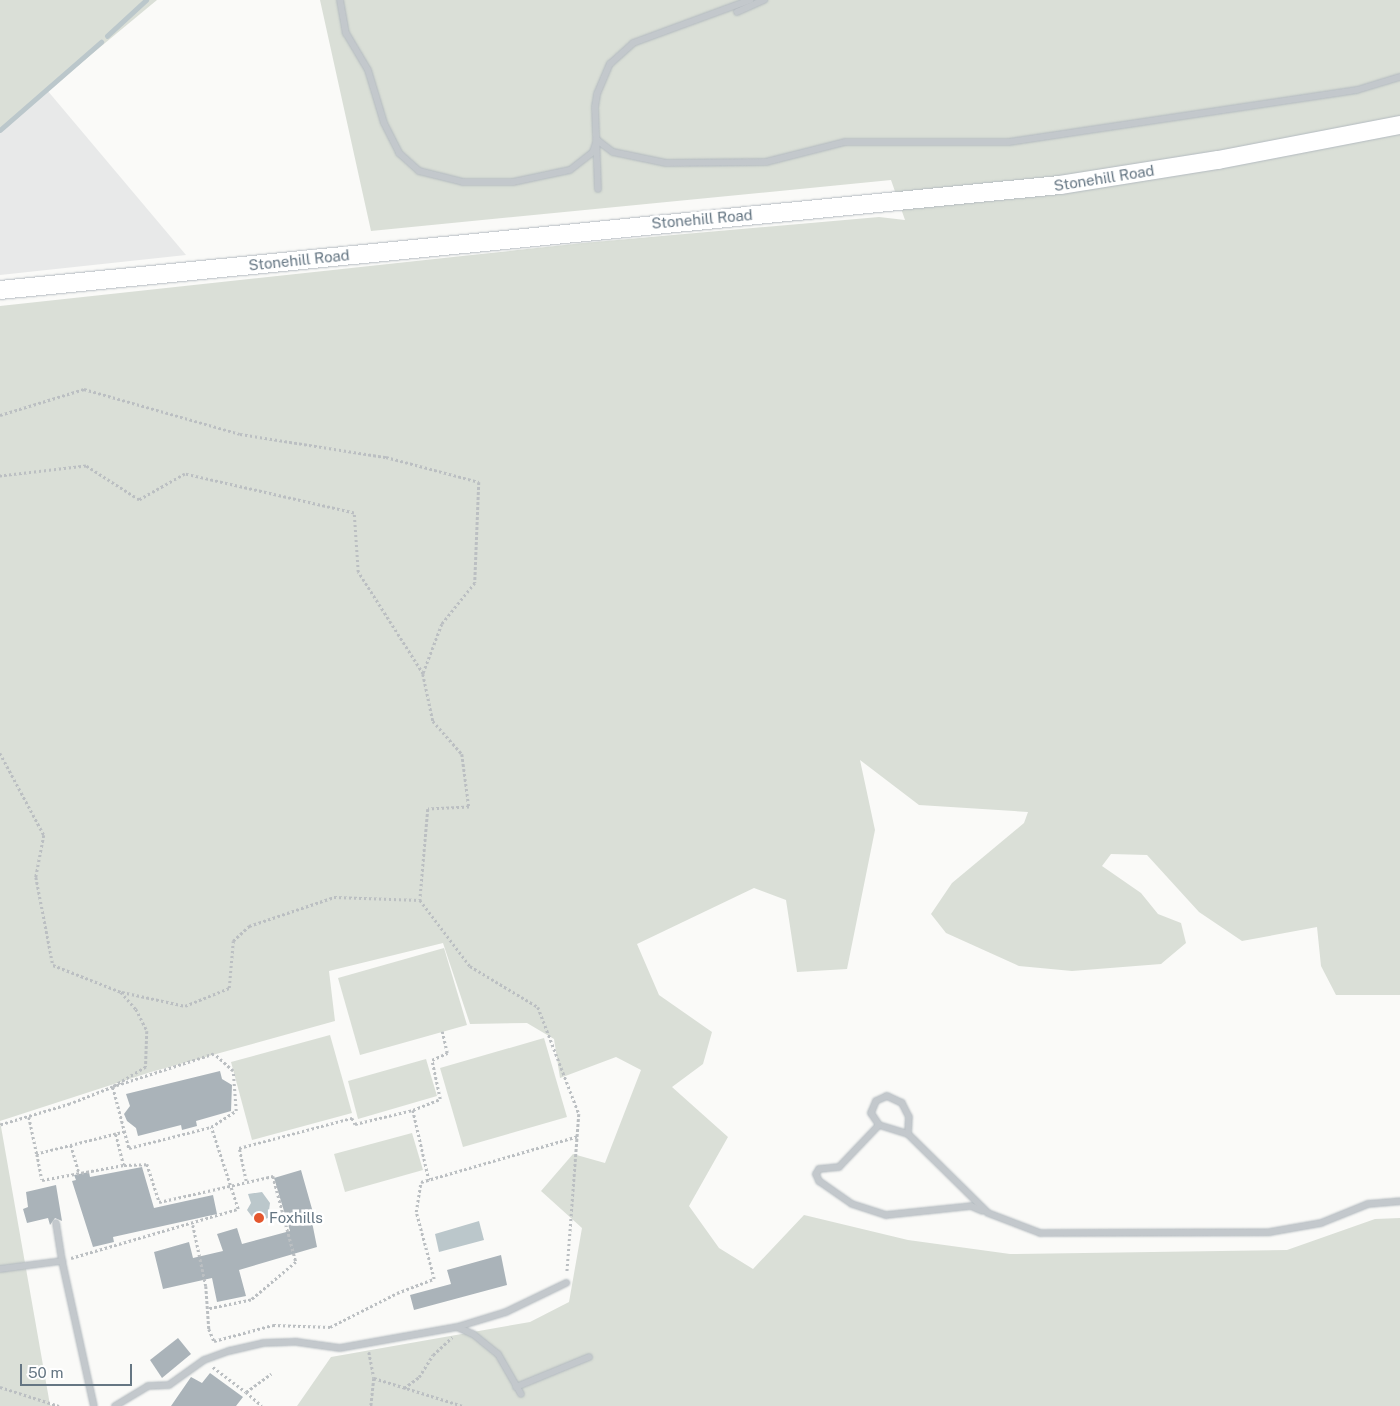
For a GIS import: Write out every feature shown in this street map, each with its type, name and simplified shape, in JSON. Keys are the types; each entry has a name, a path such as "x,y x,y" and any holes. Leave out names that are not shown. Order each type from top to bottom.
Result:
{"street":[{"name":"Stonehill Road","path":"0,290 1060,185 1227,158 1400,125"}],"lane":[{"path":"340,0 346,33 368,70 384,123 399,153 419,171 463,182 514,182 570,170 594,152 597,140"},
{"path":"598,188 597,94 610,64 620,53 633,44 686,21 750,0"},
{"path":"737,12 764,0"},
{"path":"597,140 613,152 666,163 766,162 845,142 1009,142 1357,90 1400,77"},
{"path":"908,1134 907,1111 902,1103 887,1096 881,1096 872,1107 871,1113 879,1125 908,1134 988,1214"},
{"path":"879,1125 839,1167 818,1169 816,1174 819,1181 852,1204 886,1214 971,1206 1040,1234 1270,1232 1322,1223 1368,1204 1400,1201"},
{"path":"56,1223 62,1261 94,1406"},
{"path":"0,1269 62,1261"},
{"path":"115,1406 148,1386 169,1385 204,1360 263,1343 297,1342 340,1348 457,1327 506,1312 566,1283"},
{"path":"457,1327 473,1334 498,1354 520,1394"},
{"path":"516,1387 589,1358"}],"path":[{"path":"0,416 84,389 240,434 386,457 479,482 475,583 442,624 423,674"},
{"path":"0,476 86,466 140,500 185,474 354,513 358,572 423,674 433,721 462,754 469,807 428,809 420,900 470,966 538,1007 580,1114 566,1283"},
{"path":"0,753 44,835 36,876 54,965 121,992 185,1006 229,988 233,941 249,926 334,897 420,900"},
{"path":"113,1087 146,1067 147,1031 136,1009 121,992"},
{"path":"246,1181 239,1148 352,1118 355,1124 413,1110 440,1099 432,1060 447,1053 442,1032"},
{"path":"0,1125 29,1117 113,1087 214,1054 233,1071 237,1092 236,1111 211,1128 130,1148 113,1087"},
{"path":"413,1110 429,1180"},
{"path":"29,1117 42,1180 124,1165 148,1164 159,1202 273,1176 296,1262 251,1300 208,1309"},
{"path":"62,1261 193,1225 238,1210 211,1128"},
{"path":"36,1154 125,1132"},
{"path":"116,1134 124,1165"},
{"path":"214,1341 273,1325 330,1327 397,1293 434,1279 416,1212 421,1182 578,1136"},
{"path":"71,1145 79,1173"},
{"path":"193,1225 214,1341 204,1360 262,1406"},
{"path":"404,1388 419,1377 439,1348 450,1343 457,1327"},
{"path":"367,1343 374,1378 372,1406"},
{"path":"246,1392 271,1374"},
{"path":"374,1378 463,1406"},
{"path":"0,1387 59,1406"}],"shaded area":[{"path":"0,0 157,0 0,130"},
{"path":"320,0 1400,0 1400,995 1336,995 1321,966 1317,927 1242,941 1199,912 1147,855 1111,854 1102,866 1141,893 1158,914 1181,923 1186,943 1161,964 1072,971 1019,966 946,933 931,914 952,883 1024,823 1028,812 919,805 860,760 875,830 847,969 797,972 786,900 754,888 637,944 659,995 712,1032 703,1064 672,1087 728,1137 689,1206 719,1248 753,1269 804,1215 908,1240 1010,1254 1287,1250 1375,1219 1400,1218 1400,1406 297,1406 331,1357 530,1322 569,1302 582,1228 541,1191 573,1154 605,1163 641,1070 616,1057 560,1078 554,1039 527,1023 470,1024 443,943 329,971 335,1021 151,1072 0,1121 0,306 583,243 879,217 905,220 891,180 371,231"},
{"path":"47,90 186,255 0,275 0,130"},
{"path":"444,948 467,1025 360,1055 338,978"},
{"path":"330,1035 352,1113 252,1140 231,1062"},
{"path":"544,1038 567,1117 463,1147 440,1068"},
{"path":"426,1059 437,1096 358,1119 348,1081"},
{"path":"0,1121 50,1405 53,1406 0,1406"},
{"path":"412,1133 423,1170 345,1192 334,1154"},
{"path":"262,1192 270,1203 268,1218 256,1222 247,1210 251,1203 248,1194"},
{"path":"479,1221 484,1240 439,1252 435,1234"}],"building":[{"path":"220,1071 222,1079 232,1085 231,1111 196,1121 197,1126 182,1130 181,1125 138,1136 136,1128 127,1121 124,1114 130,1106 126,1094"},
{"path":"142,1167 154,1208 213,1195 217,1214 113,1237 114,1242 93,1247 72,1181 76,1180 74,1175 89,1172 90,1177"},
{"path":"301,1170 314,1216 311,1217 317,1247 239,1270 246,1296 217,1302 212,1278 163,1289 154,1252 189,1242 193,1258 223,1251 217,1234 237,1228 242,1244 290,1231 274,1178"},
{"path":"56,1185 62,1221 55,1218 50,1225 48,1218 27,1223 23,1209 28,1207 26,1192"},
{"path":"501,1255 507,1285 414,1310 410,1295 451,1284 447,1270"},
{"path":"178,1338 191,1354 162,1378 150,1360"},
{"path":"210,1373 243,1397 236,1406 171,1406 191,1377 202,1383"}],"waterway":[{"path":"107,36 146,0"},
{"path":"0,130 101,42"}],"place":[{"name":"Foxhills","path":"259,1218"}]}
